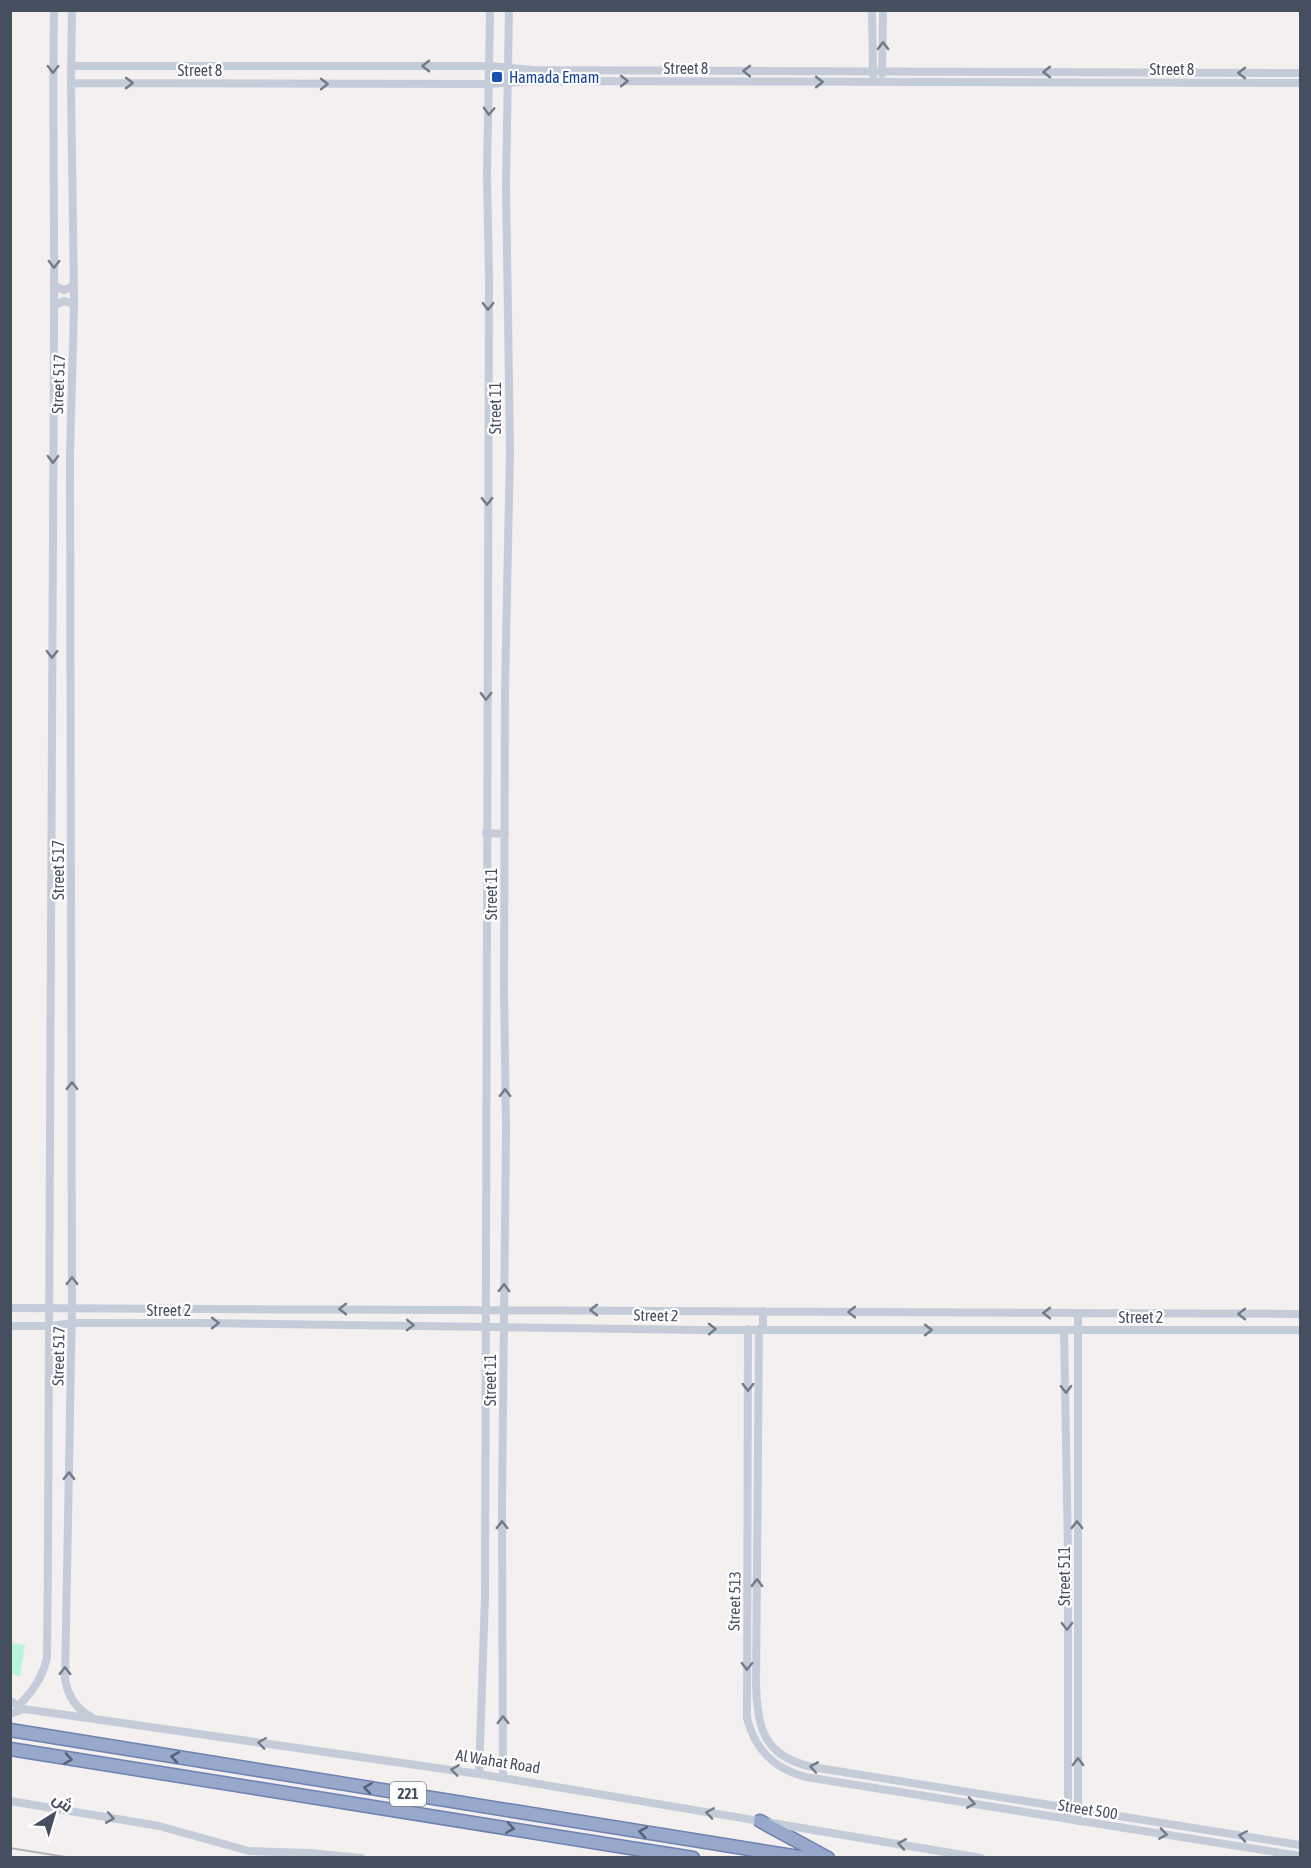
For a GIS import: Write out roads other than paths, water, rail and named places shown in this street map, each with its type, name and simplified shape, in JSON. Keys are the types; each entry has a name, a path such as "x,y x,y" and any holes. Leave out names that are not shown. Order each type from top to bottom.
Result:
{"highway":[{"name":"221","path":"10,1730 805,1857"},
{"name":"221","path":"10,1749 693,1857"},
{"path":"760,1821 828,1857"}],"street":[{"name":"Street 517","path":"18,1705 35,1686 43,1672 47,1658 51,1326 51,666 55,305 52,82 54,10"},
{"name":"Street 517","path":"72,10 74,286 70,448 72,1323 65,1679 74,1702 82,1712 93,1718"},
{"name":"Street 11","path":"479,1774 485,1598 489,280 487,174 490,10"},
{"name":"Street 11","path":"503,1778 505,834 510,450 506,184 509,10"},
{"path":"872,10 873,82"},
{"path":"882,82 883,10"},
{"name":"Street 8","path":"71,66 490,66 533,70 1300,73"},
{"name":"Street 8","path":"71,83 490,84 533,81 1300,83"},
{"path":"54,286 64,290 74,286"},
{"path":"55,305 64,301 74,304"},
{"path":"486,833 505,834"},
{"name":"Street 2","path":"10,1308 1300,1314"},
{"name":"Street 513","path":"763,1311 757,1446 756,1686 758,1719 763,1734 783,1757 804,1766 872,1777"},
{"name":"Street 511","path":"1078,1313 1078,1821"},
{"name":"Street 2","path":"10,1326 51,1326 72,1323 1064,1331 1300,1330"},
{"name":"Street 513","path":"748,1329 747,1718 750,1731 755,1742 772,1762 794,1774 871,1788"},
{"name":"Street 511","path":"1064,1331 1068,1551 1068,1819"},
{"path":"748,1446 757,1446"},
{"path":"749,1552 758,1551"},
{"path":"747,1686 756,1686"},
{"path":"10,1714 18,1705"},
{"name":"Al Wahat Road","path":"18,1705 479,1774 981,1857"},
{"path":"871,1788 872,1777"},
{"name":"Street 500","path":"872,1777 1300,1845"},
{"name":"Street 500","path":"871,1788 1300,1856"},
{"path":"1007,1809 1008,1799"},
{"path":"10,1801 159,1826 249,1854 310,1853 361,1857"}],"railway":[{"path":"10,1848 72,1858"}],"place":[{"name":"Hamada Emam","path":"497,77"}]}
